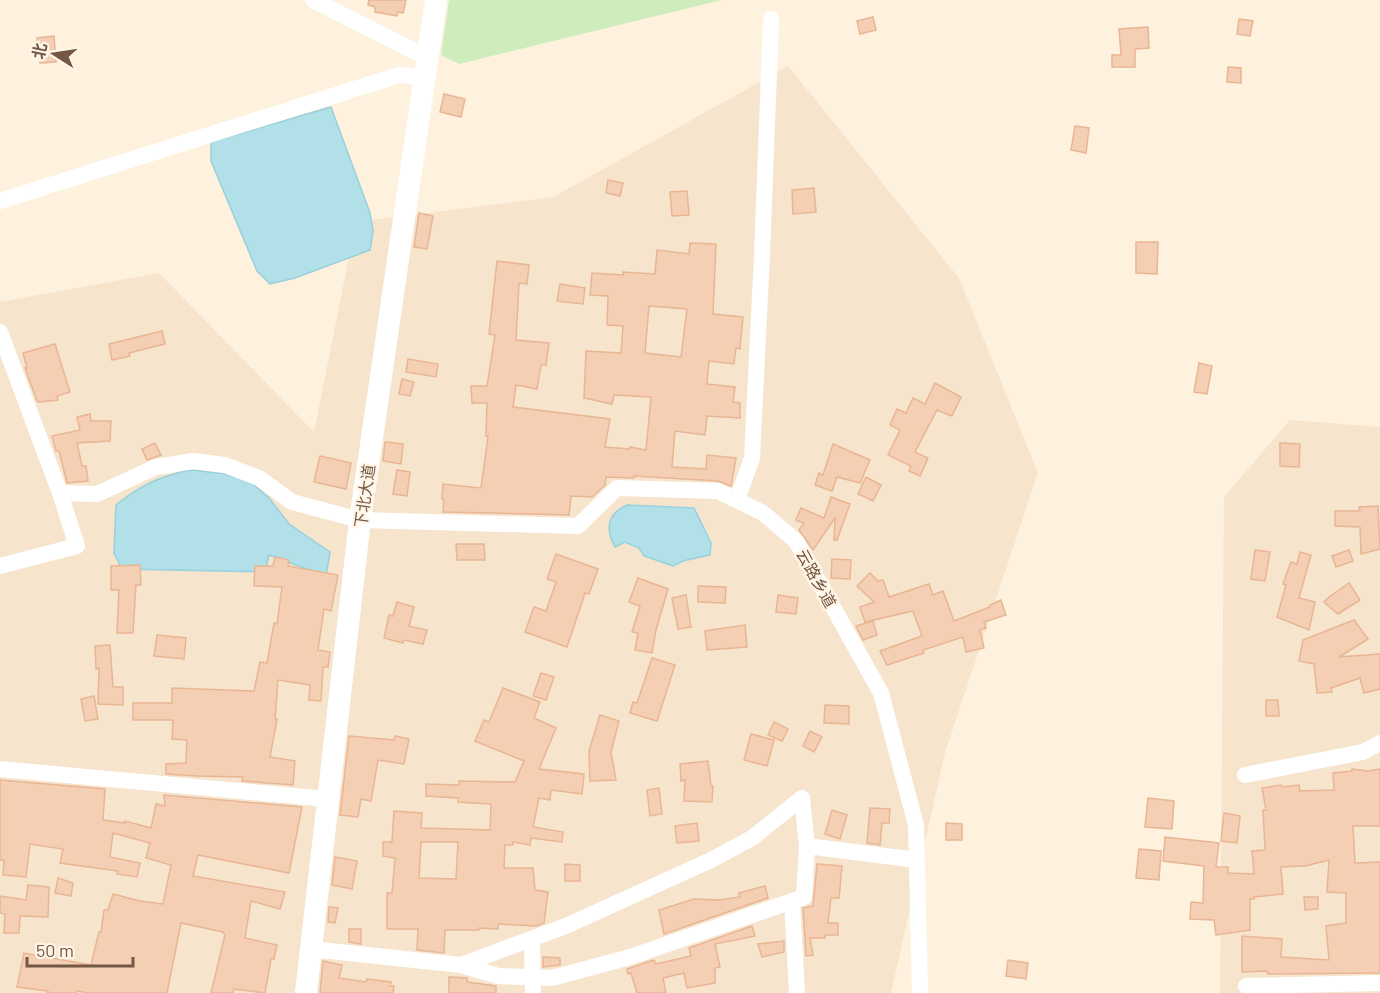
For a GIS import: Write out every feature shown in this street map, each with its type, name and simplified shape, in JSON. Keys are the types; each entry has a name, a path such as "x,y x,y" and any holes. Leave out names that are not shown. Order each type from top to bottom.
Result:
{"street":[{"path":"313,0 426,67"},
{"name":"下北大道","path":"306,993 360,520 436,0"},
{"path":"737,500 752,458 771,19"},
{"path":"0,201 426,67"},
{"path":"0,332 60,493 77,546 0,566"},
{"name":"云路乡道","path":"60,493 97,494 156,467 193,461 225,465 259,478 292,502 360,520 578,526 617,488 718,491 763,513 796,541 881,693 916,825 920,993"},
{"path":"1245,774 1362,752 1380,744 1380,748"},
{"path":"0,769 328,799"},
{"path":"311,949 461,965 533,985 630,957 804,897 807,846 802,798 752,838 711,860 567,926 461,965"},
{"path":"807,846 917,860"},
{"path":"792,901 797,993"},
{"path":"532,939 533,985"},
{"path":"1246,986 1380,983"}],"shaded area":[{"path":"788,66 959,278 1038,473 945,753 891,993 0,993 0,302 159,273 314,432 356,222 553,197"},
{"path":"1290,420 1380,427 1380,993 1220,993 1224,497"}],"green space":[{"path":"449,0 722,0 459,64 441,55"}],"water":[{"path":"331,107 370,213 373,231 370,250 295,278 270,284 257,271 211,161 211,142"},
{"path":"191,470 226,474 253,484 269,498 289,524 330,552 326,576 269,555 265,572 122,569 114,553 116,505 151,482"},
{"path":"627,505 694,508 711,543 710,555 683,561 673,566 644,556 639,548 625,542 615,547 610,534 610,523 615,513"}],"building":[{"path":"369,0 406,0 403,13 398,12 397,16 375,12 375,7 368,5"},
{"path":"873,17 876,30 860,34 857,21"},
{"path":"1239,19 1253,21 1250,36 1237,34"},
{"path":"1148,27 1149,48 1135,49 1135,67 1112,67 1112,55 1121,55 1119,29"},
{"path":"54,36 56,62 40,63 37,38"},
{"path":"1228,67 1241,68 1241,83 1227,82"},
{"path":"444,94 465,99 461,117 440,112"},
{"path":"1075,126 1089,128 1086,153 1071,150"},
{"path":"608,180 623,183 620,196 606,193"},
{"path":"814,188 816,212 793,214 792,190"},
{"path":"687,191 689,215 672,216 670,192"},
{"path":"419,213 433,216 427,249 414,247"},
{"path":"1136,242 1158,242 1157,274 1136,273"},
{"path":"690,243 716,244 713,314 743,317 740,349 736,348 734,364 709,361 707,384 735,387 733,402 740,403 740,418 707,416 705,435 675,431 672,467 706,469 707,455 736,458 731,486 718,481 634,476 634,478 606,477 605,485 592,497 571,496 569,515 443,512 443,484 481,488 488,436 486,436 487,403 472,403 471,386 487,386 495,335 489,334 497,261 529,265 527,284 519,283 516,340 549,343 546,365 541,365 537,389 516,385 513,407 610,419 605,447 630,449 630,447 646,450 651,397 614,395 612,404 584,398 586,351 621,353 623,326 607,325 608,296 590,295 592,273 655,274 657,250 689,254","holes":["649,306 687,309 681,357 645,353"]},
{"path":"560,284 585,288 583,304 557,301"},
{"path":"162,331 165,344 112,360 109,344"},
{"path":"55,344 70,392 57,396 58,400 39,402 25,368 27,368 23,353"},
{"path":"408,359 438,364 436,377 406,372"},
{"path":"1199,363 1212,366 1207,394 1194,392"},
{"path":"402,379 414,382 410,396 399,394"},
{"path":"935,383 961,397 952,416 937,410 915,452 928,458 920,476 909,471 911,466 888,455 900,430 890,425 897,409 906,413 913,398 925,404"},
{"path":"90,414 91,421 111,421 110,441 77,443 82,466 86,466 88,481 67,483 59,451 56,451 52,436 80,430 77,417"},
{"path":"385,442 403,444 401,464 383,461"},
{"path":"155,443 161,455 147,460 142,449"},
{"path":"1280,443 1300,444 1299,467 1280,466"},
{"path":"833,444 870,460 860,483 837,477 832,491 815,485 819,473 823,475"},
{"path":"320,456 351,463 346,489 314,482"},
{"path":"397,470 410,472 407,496 393,494"},
{"path":"866,477 881,485 873,501 858,494"},
{"path":"831,497 850,504 837,540 834,540 835,518 813,550 799,530 804,523 796,520 801,508 824,518"},
{"path":"1378,506 1380,549 1361,554 1360,527 1335,526 1335,511 1360,511 1359,507"},
{"path":"456,544 484,544 485,560 457,560"},
{"path":"1255,550 1270,552 1265,581 1251,579"},
{"path":"1349,550 1353,561 1336,567 1332,556"},
{"path":"1300,552 1311,555 1299,598 1315,602 1309,630 1277,617 1286,585 1283,584 1291,562 1297,564"},
{"path":"556,554 598,569 589,594 585,593 567,647 525,632 534,607 546,611 556,582 547,579"},
{"path":"275,557 289,560 288,566 338,575 331,611 324,609 318,650 330,652 328,667 323,667 321,701 309,700 310,685 278,680 275,719 277,719 270,757 295,761 293,785 242,781 243,777 166,774 166,764 186,763 187,740 172,739 173,720 133,720 133,703 172,703 172,688 254,691 260,662 267,663 274,623 277,624 282,587 254,586 255,566 273,566"},
{"path":"832,559 851,560 850,579 831,578"},
{"path":"140,565 141,585 136,585 133,633 117,633 119,590 111,590 111,566"},
{"path":"870,573 878,581 883,580 889,597 929,584 933,595 943,591 954,621 990,607 1001,600 1006,615 984,622 986,628 980,630 984,648 966,652 963,637 887,665 880,651 922,636 913,611 865,622 860,607 874,602 857,586"},
{"path":"638,578 668,589 652,653 635,650 638,633 632,632 640,606 629,602"},
{"path":"1349,583 1360,600 1338,614 1324,602"},
{"path":"698,586 726,587 725,603 698,602"},
{"path":"686,595 691,627 678,629 672,598"},
{"path":"778,595 798,598 796,614 776,612"},
{"path":"397,602 414,607 409,626 427,630 423,644 404,640 403,643 384,638 389,615 393,616"},
{"path":"1354,620 1368,639 1339,657 1380,654 1380,689 1364,693 1360,678 1331,688 1332,692 1317,693 1314,664 1299,661 1303,640"},
{"path":"873,621 877,635 863,640 856,626"},
{"path":"745,625 747,647 707,650 705,631"},
{"path":"157,635 186,638 184,659 154,656"},
{"path":"110,645 113,687 123,687 123,705 98,704 99,668 96,669 95,646"},
{"path":"652,658 675,665 657,721 630,713 633,702 637,703"},
{"path":"541,673 554,677 546,700 533,696"},
{"path":"503,688 540,702 534,718 556,728 539,769 584,774 582,794 551,790 550,800 539,798 533,827 563,832 562,842 531,838 530,845 513,842 513,845 505,845 504,868 533,868 535,890 548,892 544,923 536,926 498,924 498,929 445,930 444,953 417,950 418,929 387,929 387,893 392,893 395,858 383,856 383,842 392,842 394,811 422,813 421,828 490,830 491,804 458,802 458,798 426,796 426,784 459,785 459,781 515,782 524,761 475,741 484,720 489,722","holes":["421,842 458,842 456,879 419,878"]},
{"path":"94,696 98,719 85,721 81,699"},
{"path":"1266,700 1278,700 1279,716 1266,716"},
{"path":"825,705 849,706 849,724 824,723"},
{"path":"600,715 619,721 611,752 616,780 590,781 589,751"},
{"path":"774,722 788,729 782,741 768,735"},
{"path":"810,731 822,737 814,752 803,746"},
{"path":"751,734 774,740 767,766 744,760"},
{"path":"349,736 394,740 395,736 409,739 404,764 378,760 371,801 361,799 358,817 340,815"},
{"path":"708,761 711,786 713,786 712,802 684,801 685,780 681,781 680,764"},
{"path":"1352,769 1368,771 1380,769 1380,826 1353,826 1355,863 1380,862 1380,973 1268,974 1267,971 1242,972 1242,936 1282,939 1281,957 1329,960 1326,926 1346,923 1346,893 1327,892 1329,860 1305,866 1281,867 1283,894 1250,899 1250,930 1216,935 1214,920 1190,919 1191,902 1203,903 1204,866 1163,861 1165,837 1219,843 1216,867 1228,867 1228,873 1254,874 1252,851 1265,850 1263,810 1266,810 1262,788 1299,785 1300,791 1334,790 1333,773 1352,771"},
{"path":"0,780 105,789 103,820 125,823 125,821 151,828 156,804 165,806 164,795 302,807 289,873 198,855 193,876 285,892 280,909 251,901 245,938 277,945 274,959 271,959 265,993 234,989 233,993 211,993 225,935 223,932 181,923 167,993 77,991 76,993 47,993 48,991 17,987 24,953 91,965 99,932 101,932 104,910 108,910 113,894 163,904 171,865 146,858 150,843 113,833 110,857 140,863 137,877 117,874 118,871 60,863 63,849 30,844 26,877 3,875 4,860 0,860"},
{"path":"659,788 662,814 650,816 647,790"},
{"path":"1148,798 1174,801 1172,829 1145,827"},
{"path":"870,808 890,809 889,823 882,823 880,845 867,843"},
{"path":"832,810 847,815 840,839 825,834"},
{"path":"1224,813 1240,816 1237,843 1221,841"},
{"path":"697,823 699,841 677,843 675,826"},
{"path":"946,823 962,824 962,840 946,840"},
{"path":"1139,849 1161,851 1159,880 1136,878"},
{"path":"335,857 357,861 352,889 332,885"},
{"path":"565,864 580,865 580,881 565,881"},
{"path":"817,864 842,866 839,898 831,898 828,923 838,923 838,935 810,938 813,955 806,956 803,908 813,906"},
{"path":"58,878 73,883 71,896 55,893"},
{"path":"28,885 49,887 48,917 20,916 19,933 4,933 5,914 0,913 0,896 26,900"},
{"path":"765,886 768,898 664,934 659,910 694,899 719,900 740,897 739,893"},
{"path":"1304,897 1318,897 1318,909 1305,910"},
{"path":"329,907 338,908 335,923 328,922"},
{"path":"752,926 755,936 715,944 720,967 715,968 715,983 687,988 684,973 663,978 666,993 637,993 631,973 628,974 627,969 654,960 656,964 691,956 689,948"},
{"path":"349,929 361,929 361,944 349,942"},
{"path":"784,941 784,952 762,957 758,944"},
{"path":"543,957 560,958 560,965 543,967"},
{"path":"1008,960 1028,963 1026,979 1006,976"},
{"path":"323,961 342,965 339,978 366,982 367,979 391,982 390,986 394,986 393,993 320,993"},
{"path":"449,977 467,978 467,982 496,986 496,993 449,993"}]}
